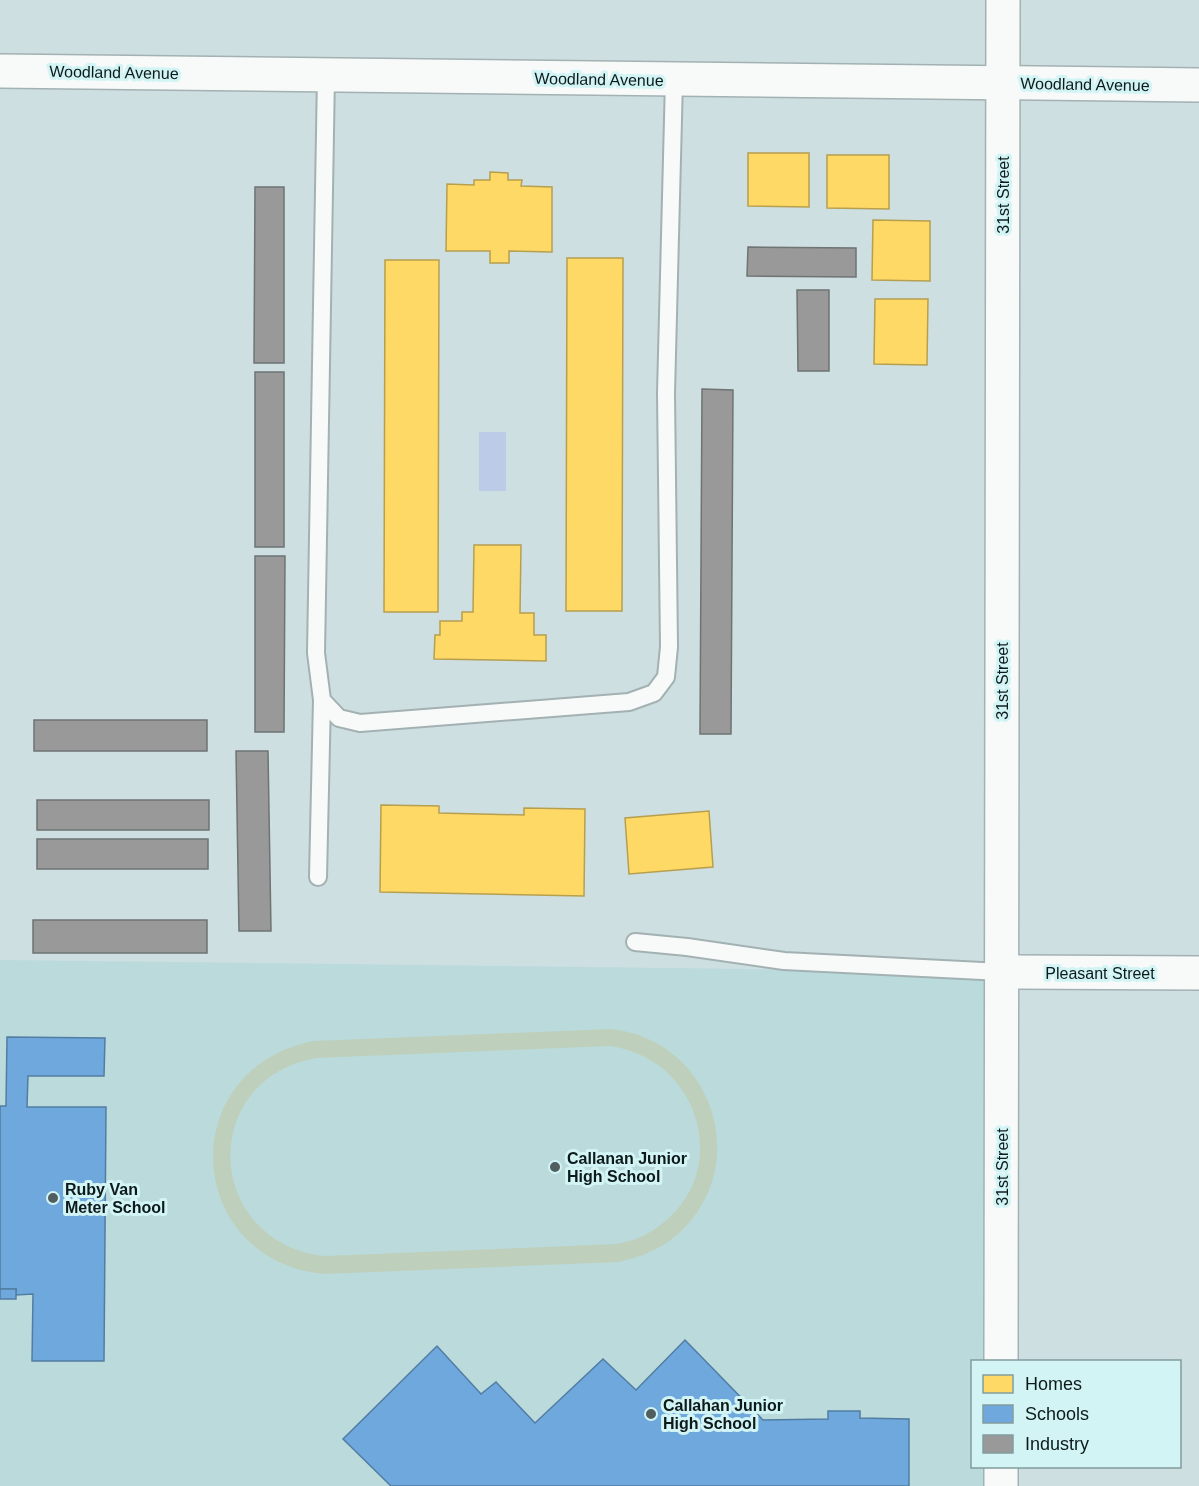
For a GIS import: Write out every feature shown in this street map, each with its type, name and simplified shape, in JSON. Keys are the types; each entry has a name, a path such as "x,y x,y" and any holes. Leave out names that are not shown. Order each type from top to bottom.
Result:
{"street":[{"name":"31st Street","path":"1002,1360 1003,0"},
{"name":"Woodland Avenue","path":"0,71 1199,85"},
{"name":"Pleasant Street","path":"1002,972 1199,973"},
{"path":"1001,1468 1001,1486"}],"lane":[{"path":"318,877 322,700 316,653 326,75"},
{"path":"322,700 339,718 360,723 629,702 654,693 666,677 669,635 666,393 675,80"},
{"path":"634,942 784,961 1002,972"}],"shaded area":[{"path":"479,432 506,432 506,491 479,491"},
{"name":"Callanan Junior High School","path":"0,960 1002,972 1001,1360 971,1360 971,1468 1001,1468 1001,1486 0,1486"}],"green space":[{"path":"610,1029 646,1038 676,1056 698,1082 712,1112 717,1145 713,1178 698,1210 673,1238 648,1253 619,1262 324,1274 277,1261 243,1235 222,1201 213,1162 218,1123 236,1087 268,1058 314,1041","holes":["609,1046 641,1055 667,1072 686,1095 697,1122 700,1151 695,1180 680,1206 655,1229 632,1240 617,1244 324,1256 284,1244 255,1222 237,1192 230,1159 235,1126 250,1096 278,1072 316,1058"]}],"building: Homes":[{"path":"748,153 809,153 809,207 748,206"},
{"path":"827,155 889,155 889,209 827,208"},
{"path":"490,172 508,173 508,180 522,180 521,186 552,187 552,252 509,251 509,263 490,263 490,251 446,251 447,184 474,185 474,180 490,180"},
{"path":"873,220 930,221 930,281 872,280"},
{"path":"567,258 623,258 622,611 566,611"},
{"path":"385,260 439,260 438,612 384,612"},
{"path":"875,299 928,299 927,365 874,364"},
{"path":"474,545 521,545 520,613 534,613 534,635 546,635 546,661 434,659 435,635 440,635 440,621 462,621 462,612 473,612"},
{"path":"381,805 439,806 439,813 524,815 524,808 585,809 584,896 380,892"},
{"path":"709,811 713,867 629,874 625,818"}],"building: Schools":[{"name":"Ruby Van Meter School","path":"7,1037 105,1038 104,1076 28,1076 27,1107 106,1107 104,1361 32,1361 33,1294 16,1295 16,1289 0,1289 0,1106 6,1106"},
{"path":"0,1289 16,1289 16,1299 0,1299"},
{"name":"Callahan Junior High School","path":"685,1340 763,1420 828,1419 828,1411 860,1411 860,1418 909,1419 909,1486 391,1486 343,1439 437,1346 481,1394 496,1382 535,1423 603,1359 636,1390"}],"building: Industry":[{"path":"255,187 284,187 284,363 254,363"},
{"path":"748,247 856,248 856,277 747,276"},
{"path":"797,290 829,290 829,371 798,371"},
{"path":"255,372 284,372 284,547 255,547"},
{"path":"702,389 733,390 731,734 700,734"},
{"path":"255,556 285,556 284,732 255,732"},
{"path":"34,720 207,720 207,751 34,751"},
{"path":"236,751 268,751 271,931 239,931"},
{"path":"37,800 209,800 209,830 37,830"},
{"path":"37,839 208,839 208,869 37,869"},
{"path":"33,920 207,920 207,953 33,953"}],"place":[{"name":"Callanan Junior High School","path":"555,1167"},
{"name":"Ruby Van Meter School","path":"53,1198"},
{"name":"Callahan Junior High School","path":"651,1414"}]}
